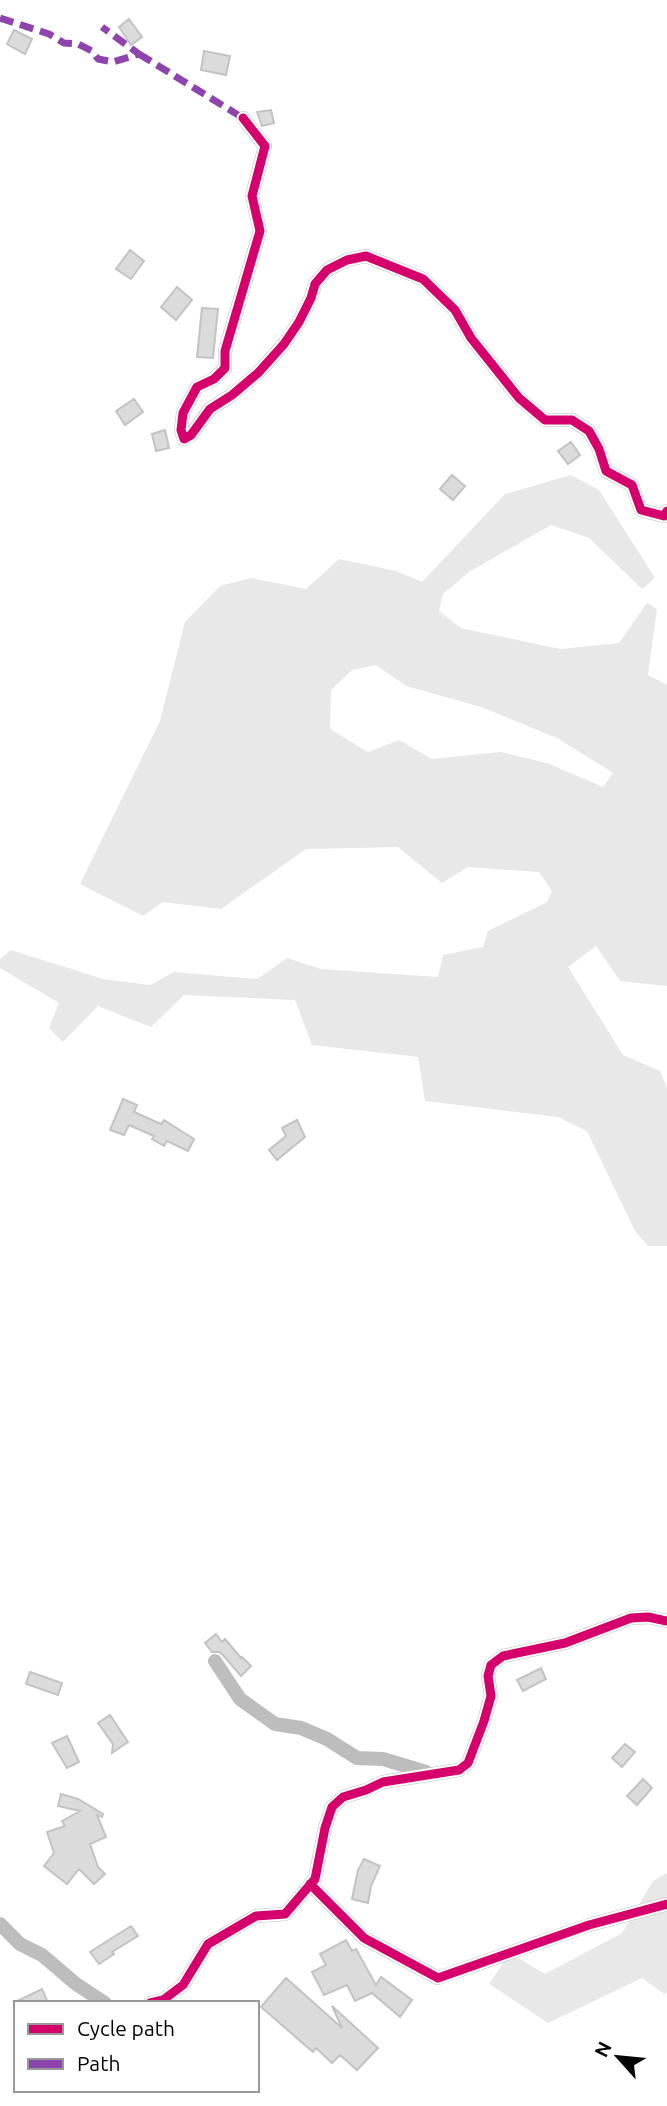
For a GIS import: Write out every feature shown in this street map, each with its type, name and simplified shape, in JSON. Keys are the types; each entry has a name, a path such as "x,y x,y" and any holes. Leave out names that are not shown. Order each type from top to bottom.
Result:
{"street":[{"path":"243,118 265,146 252,196 260,231 225,351 225,368 214,379 197,387 183,413 181,429 184,439 191,435 210,409 249,381 284,344 299,322 316,284 327,270 347,260 366,256 423,279 455,310 471,338 519,398 545,420 572,420 589,431 599,449 606,471 632,485 641,510 664,516 667,511"},
{"path":"159,2001 183,1985 208,1944 256,1916 285,1914 315,1879 332,1807 343,1797 383,1782 459,1770 468,1763 491,1696 488,1676 491,1665 503,1656 565,1643 631,1618 648,1617 667,1621"},
{"path":"215,1661 240,1699 275,1724 310,1731 357,1758 383,1759 430,1774"},
{"path":"310,1884 364,1938 438,1978 589,1925 667,1904"},
{"path":"0,1924 20,1944 42,1955 76,1984 102,2001"}],"shaded area":[{"path":"571,475 599,490 655,578 642,589 589,538 551,525 469,572 443,594 439,611 461,628 560,649 619,643 647,603 657,609 648,675 667,685 667,986 620,981 596,946 568,967 623,1055 660,1071 667,1088 667,1246 648,1246 635,1231 587,1131 558,1117 425,1101 418,1057 312,1045 295,1000 184,995 151,1027 98,1006 63,1042 49,1028 59,1003 0,968 0,959 11,950 103,979 150,985 174,972 257,979 287,958 321,969 438,977 443,955 483,947 488,931 547,902 552,891 539,872 468,867 442,883 398,847 306,849 221,909 163,902 143,916 80,884 160,721 185,622 220,586 251,578 306,589 339,559 396,571 422,582 505,494","holes":["376,665 406,686 481,707 557,738 613,773 603,787 547,763 501,752 432,759 399,740 368,752 330,729 331,690 352,670"]},
{"path":"667,1873 667,1992 664,1994 642,1978 548,2023 489,1984 510,1953 545,1974 622,1933 653,1881"}],"building":[{"path":"129,19 142,37 131,45 119,27"},
{"path":"14,30 32,39 25,54 7,44"},
{"path":"204,51 230,56 226,75 201,70"},
{"path":"271,110 274,123 262,126 257,112"},
{"path":"130,250 144,261 131,279 116,269"},
{"path":"177,287 192,300 176,320 161,307"},
{"path":"202,308 218,309 213,358 197,357"},
{"path":"134,399 143,412 125,425 116,411"},
{"path":"165,430 169,448 156,451 152,434"},
{"path":"571,442 580,455 568,464 558,451"},
{"path":"452,475 465,486 453,500 440,489"},
{"path":"123,1099 137,1105 134,1112 161,1124 164,1120 194,1139 188,1151 167,1141 164,1146 152,1139 154,1136 129,1125 124,1135 110,1130"},
{"path":"297,1120 305,1137 277,1160 269,1150 286,1136 282,1128"},
{"path":"216,1634 222,1642 225,1639 251,1666 241,1676 223,1655 212,1652 205,1643"},
{"path":"541,1668 546,1679 523,1691 517,1680"},
{"path":"30,1672 62,1683 58,1695 26,1684"},
{"path":"110,1715 128,1742 112,1753 113,1744 98,1723"},
{"path":"67,1736 79,1762 67,1768 52,1743"},
{"path":"625,1744 635,1752 622,1767 612,1758"},
{"path":"643,1779 652,1788 637,1805 627,1796"},
{"path":"61,1794 78,1799 103,1814 102,1817 97,1815 106,1837 90,1844 98,1867 105,1874 94,1884 79,1869 67,1884 44,1866 54,1853 47,1832 65,1826 62,1821 80,1811 58,1806"},
{"path":"364,1859 380,1866 371,1886 368,1903 352,1899 358,1870"},
{"path":"131,1926 138,1936 112,1952 114,1954 99,1964 90,1952"},
{"path":"346,1940 352,1951 356,1949 376,1985 381,1977 412,2000 400,2017 372,1993 355,2001 347,1985 324,1995 312,1972 326,1965 320,1954"},
{"path":"286,1978 342,2028 332,2006 378,2048 357,2070 340,2055 332,2063 316,2048 313,2052 261,2007"},
{"path":"42,1989 47,2001 17,2001"}],"marked path":[{"path":"0,18 49,34 64,43 78,44 92,51 98,59 113,62 139,54 102,27"},
{"path":"139,54 243,118"}],"cycle path":[{"path":"243,118 265,146 252,196 260,231 225,351 225,368 214,379 197,387 183,413 181,430 184,439 191,435 210,409 258,373 284,344 299,322 315,284 327,270 347,260 366,256 423,279 455,310 471,338 519,398 545,420 572,420 589,431 599,449 606,471 632,485 641,510 664,516 667,511"},
{"path":"159,2001 183,1985 208,1944 256,1916 285,1914 315,1879 332,1807 343,1797 383,1782 459,1770 468,1763 491,1696 488,1676 491,1665 503,1656 565,1643 631,1618 648,1617 667,1621"},
{"path":"310,1884 364,1938 438,1978 589,1925 667,1904"}]}
